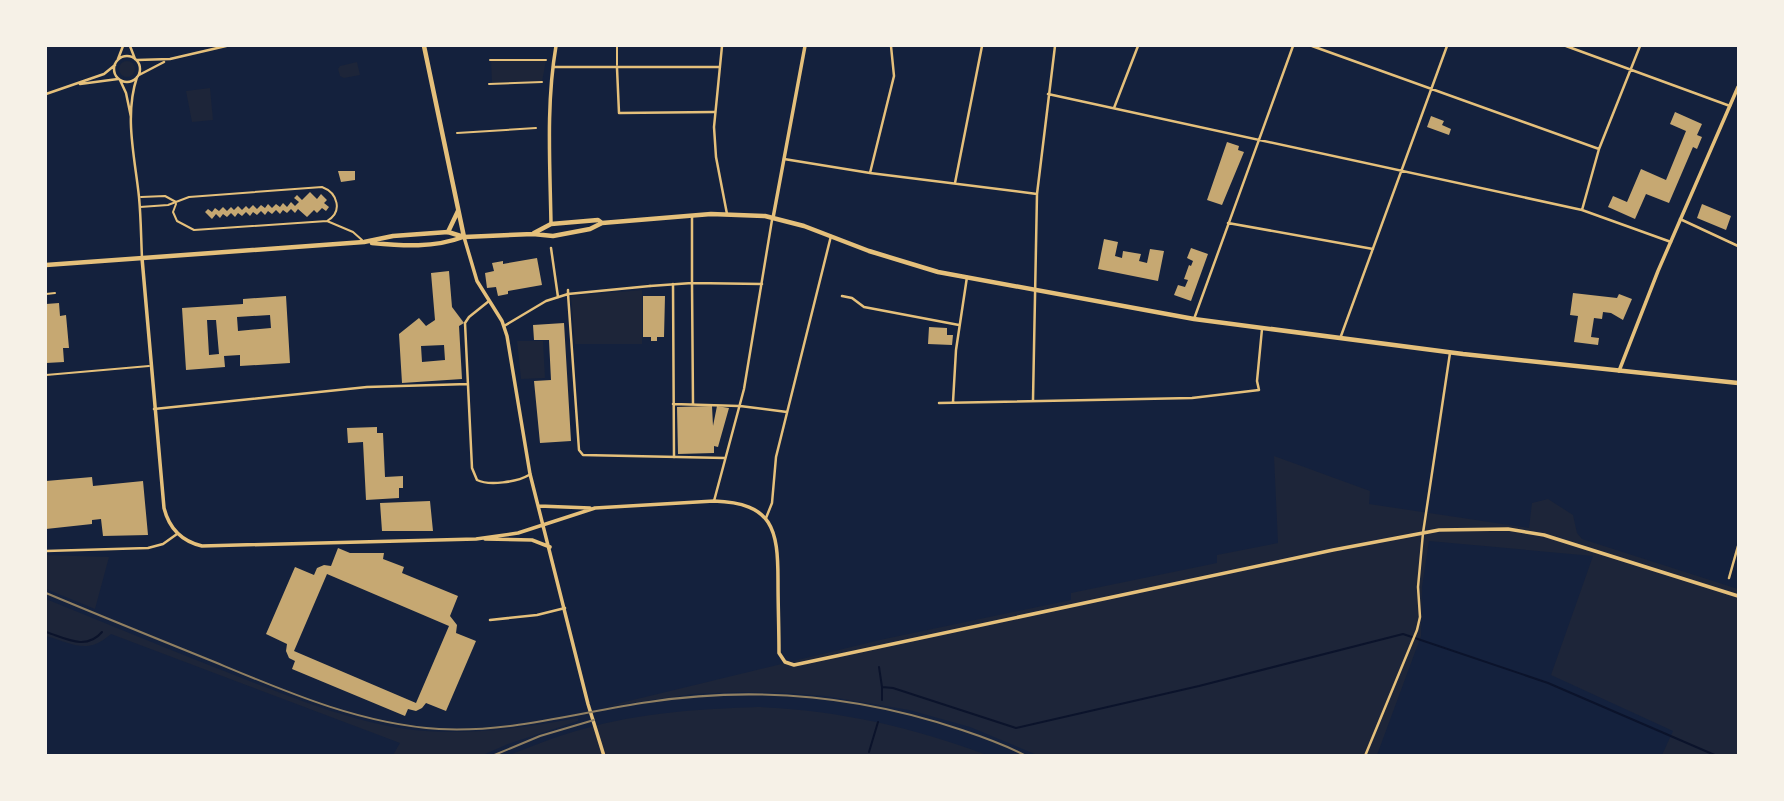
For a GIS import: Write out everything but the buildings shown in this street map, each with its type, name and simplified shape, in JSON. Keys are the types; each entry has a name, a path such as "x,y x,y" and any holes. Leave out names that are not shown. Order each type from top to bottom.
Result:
{"main road":[{"path":"424,46 464,237"},
{"path":"448,232 458,210"},
{"path":"46,265 364,242 431,244 446,243 464,237 533,234 553,236 590,229 603,223 727,214 773,218 831,235 895,259 967,278 1194,319 1450,353 1738,383"},
{"path":"533,234 551,223 598,220 603,223"},
{"path":"364,242 393,236 448,232 464,237"}],"street":[{"path":"123,46 114,74 126,93 131,120 164,508 169,523 177,534 194,544 215,546 476,538 532,540 550,547"},
{"path":"130,46 140,69 131,120"},
{"path":"46,94 104,74 125,56 136,60 170,59 226,46"},
{"path":"551,223 549,144 552,66 556,46"},
{"path":"722,46 714,112 716,157 727,214"},
{"path":"714,501 740,406 804,46"},
{"path":"870,173 894,76 891,46"},
{"path":"955,183 982,46"},
{"path":"1033,400 1037,194 1055,46"},
{"path":"1114,108 1138,46"},
{"path":"1194,319 1293,46"},
{"path":"1312,46 1599,149"},
{"path":"1340,340 1447,46"},
{"path":"1566,46 1730,106"},
{"path":"1582,210 1599,149 1640,46"},
{"path":"77,85 119,80 131,82 170,59"},
{"path":"552,66 720,67"},
{"path":"617,66 619,113 714,112"},
{"path":"1619,371 1738,87"},
{"path":"1048,94 1582,210 1671,242"},
{"path":"784,159 1037,194"},
{"path":"692,215 693,404"},
{"path":"1681,219 1738,246"},
{"path":"1228,223 1373,249"},
{"path":"765,518 772,503 775,466 831,235"},
{"path":"464,237 473,272 504,326 530,474 604,755"},
{"path":"551,248 558,298"},
{"path":"953,402 959,325 967,278"},
{"path":"504,326 546,301 568,292 692,283 762,284"},
{"path":"673,284 674,457"},
{"path":"817,289 826,292"},
{"path":"568,292 580,453 725,458"},
{"path":"842,296 852,298 866,308 959,325"},
{"path":"489,301 469,317 466,323 472,468 477,480 483,483 522,479 530,474"},
{"path":"939,403 1192,398 1259,390 1256,381 1262,329"},
{"path":"1365,755 1413,642 1420,617 1418,587 1423,533 1450,353"},
{"path":"154,409 355,388 468,384"},
{"path":"673,404 740,406 787,412"},
{"path":"539,506 595,508 714,501 746,506 765,518 773,529 777,545 779,653 785,663 801,665 1423,533 1489,529 1525,531 1580,545 1738,596"},
{"path":"476,538 518,533 595,508"},
{"path":"46,551 148,548 163,544 177,534"},
{"path":"1729,578 1738,546"},
{"path":"490,620 537,615 565,608"}],"lane":[{"path":"617,46 617,66"},
{"path":"139,207 177,203 188,197 322,187 331,192 337,202 332,218 327,221"},
{"path":"139,196 165,196 177,203"},
{"path":"177,203 173,212 177,221 194,230 327,221 353,232 364,242"},
{"path":"46,294 55,293"},
{"path":"46,375 150,366"}],"path":[{"path":"490,60 546,60"},
{"path":"489,84 542,82"},
{"path":"457,133 536,128"}],"shaded area":[{"path":"491,60 546,60 542,82 492,84"},
{"path":"127,61 133,63 133,75 127,77 121,75 119,69 121,63"},
{"path":"357,62 360,75 344,78 340,76 340,66"},
{"path":"210,88 213,120 192,122 186,91"},
{"path":"642,290 642,344 575,344 571,296"},
{"path":"517,341 543,341 545,378 521,379"},
{"path":"1274,456 1370,491 1369,504 1529,528 1532,503 1548,499 1573,515 1577,533 1582,539 1738,589 1738,755 1662,755 1673,731 1551,675 1593,556 1429,541 1422,587 1421,636 1377,755 1037,755 970,727 909,710 825,696 787,693 693,694 604,707 880,640 1071,600 1071,593 1217,563 1217,555 1278,543"},
{"path":"46,555 109,557 95,609 46,589"},
{"path":"46,599 291,697 379,724 425,731 464,732 578,718 578,721 483,755 393,755 400,743 111,634 87,646 46,636"},
{"path":"758,707 846,716 903,728 987,755 507,756 573,732 626,719"}],"waterway":[{"path":"46,632 82,642 96,638 102,632"},
{"path":"882,700 882,687 893,688 1016,728 1199,686 1403,634 1548,683 1717,756"},
{"path":"879,667 882,687"},
{"path":"869,752 878,722"}],"railway":[{"path":"46,593 298,696 353,714 410,726 439,729 492,728 688,697 768,695 846,702 924,718 1026,756"},
{"path":"492,756 540,736 594,720"}]}
